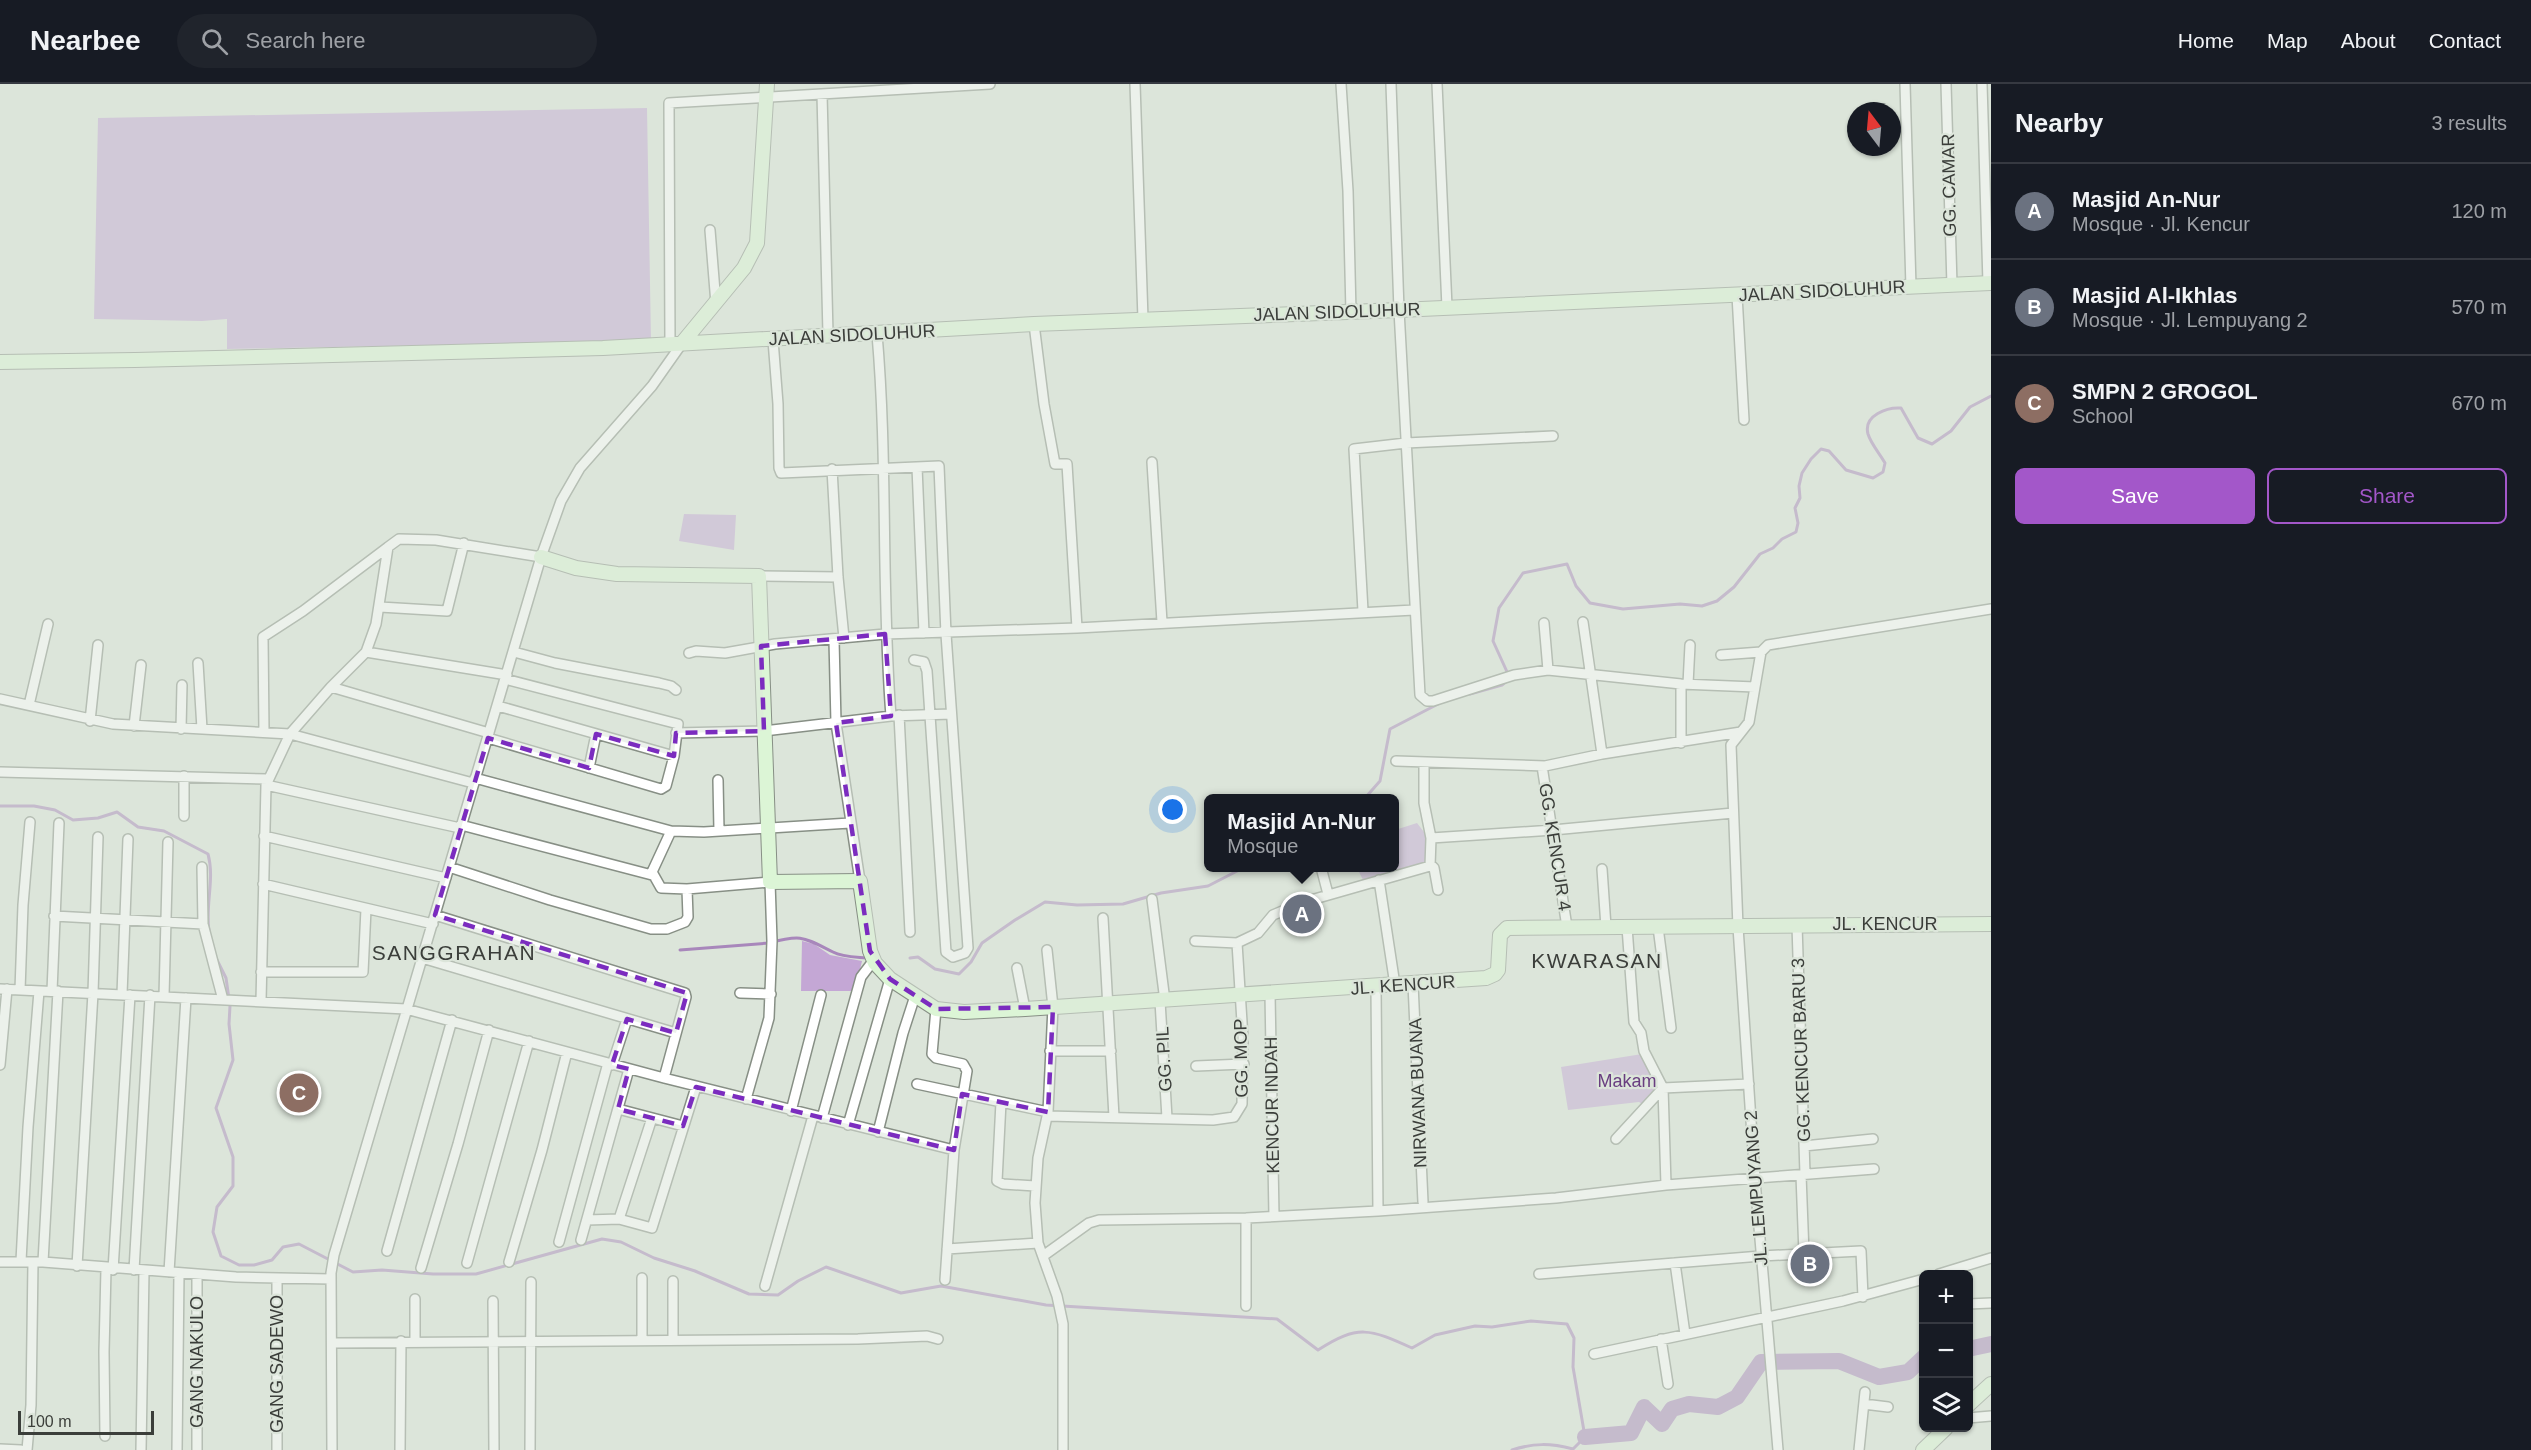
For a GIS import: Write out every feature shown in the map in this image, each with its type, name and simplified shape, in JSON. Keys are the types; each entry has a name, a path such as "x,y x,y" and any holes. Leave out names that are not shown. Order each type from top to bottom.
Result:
{"street":[{"path":"676,344 669,103 767,91 822,94 859,88 990,84"},
{"path":"1135,84 1143,319"},
{"path":"1341,84 1348,192 1351,312"},
{"path":"1391,84 1399,310 1414,610 1419,692 1422,698 1433,701 1509,676 1548,670 1685,684 1755,687"},
{"path":"1437,84 1447,307"},
{"path":"1905,84 1911,287"},
{"name":"GG. CAMAR","path":"1946,84 1952,285"},
{"path":"1982,84 1990,283"},
{"path":"332,1450 331,1271 406,1009 541,557 561,501 580,468 625,419 676,344 716,304 744,268 757,243 767,91"},
{"path":"822,94 828,334"},
{"path":"710,231 716,304"},
{"name":"JALAN SIDOLUHUR","path":"0,362 124,361 676,344 1034,324 1990,283"},
{"path":"1737,295 1744,420"},
{"path":"1034,324 1044,404 1055,464 1067,464 1068,470 1077,628"},
{"path":"876,334 882,469 885,634 895,716 910,932"},
{"path":"773,340 780,472 782,474 832,469 939,466 946,634 968,948 965,953 952,957 946,952 926,666 924,662 914,660"},
{"path":"1363,611 1354,449 1406,443 1553,436"},
{"path":"1152,462 1162,622"},
{"path":"917,467 924,633"},
{"path":"0,772 184,777 267,782 461,826 652,875 660,888 687,889 770,882 860,881 836,723 839,639 832,469"},
{"path":"264,732 263,637 311,605 399,539 464,543 541,557 576,568 617,574 838,577"},
{"path":"380,607 447,611 464,543"},
{"path":"261,1001 267,782 290,734 331,687 366,652 380,607 388,547"},
{"path":"746,1100 768,1028 771,994 769,828 759,576"},
{"path":"1721,655 1761,652 1763,648 1774,643 1991,609"},
{"path":"690,653 696,651 725,652 761,646 885,634 946,634 1414,610"},
{"path":"1583,622 1602,754"},
{"path":"1544,623 1548,670"},
{"path":"29,705 48,624"},
{"path":"90,721 98,645"},
{"path":"1681,743 1690,645"},
{"path":"331,687 661,789 667,784 674,756 678,724 506,677 366,652"},
{"path":"513,652 671,686 676,690"},
{"name":"JL. LEMPUYANG 2","path":"1761,652 1749,722 1730,751 1738,927 1755,1180 1778,1450"},
{"path":"198,663 202,729"},
{"path":"134,726 141,665"},
{"path":"181,729 182,685"},
{"path":"0,699 90,721 134,726 290,734 671,831 718,831 850,823"},
{"path":"498,706 674,756"},
{"path":"676,733 764,731 895,716 951,714"},
{"path":"1396,761 1542,766 1741,732"},
{"path":"589,768 596,734"},
{"path":"1424,763 1424,803 1431,838 1431,865 1434,867 1438,890"},
{"name":"GG. KENCUR 4","path":"1542,766 1567,927"},
{"path":"184,777 184,816"},
{"path":"718,780 718,831"},
{"path":"1431,838 1553,830 1733,813"},
{"path":"20,990 23,905 30,822"},
{"path":"27,1450 55,991 54,916 59,824"},
{"path":"652,875 671,831"},
{"path":"264,836 446,878"},
{"path":"77,1266 93,993 98,837"},
{"path":"105,1436 104,1352 126,994 124,920 128,839"},
{"path":"164,996 164,922 168,842"},
{"path":"1195,941 1237,943 1258,933 1273,915 1328,894 1431,865"},
{"path":"202,867 203,924 224,1000"},
{"path":"449,867 550,900 651,929 668,929 685,922 688,917 687,889"},
{"path":"1603,869 1606,927"},
{"path":"1322,872 1328,894"},
{"path":"1379,880 1395,985"},
{"name":"JL. KENCUR","path":"860,881 868,945 874,960 890,979 915,996 936,1008 964,1012 1163,1001 1489,978 1497,970 1500,934 1504,929 1991,924"},
{"path":"263,884 366,909 434,920 684,992 686,997 664,1078"},
{"name":"GG. PIL","path":"1152,899 1163,1001 1167,1118"},
{"path":"261,972 363,972 366,909"},
{"path":"54,916 203,924"},
{"path":"1103,918 1110,1004 1114,1117"},
{"name":"GG. KENCUR BARU 3","path":"1797,925 1804,1146 1804,1254"},
{"path":"1627,927 1634,1022 1641,1033 1644,1051 1663,1088 1666,1185"},
{"path":"1659,927 1671,1028"},
{"name":"GG. MOP","path":"1167,1118 1214,1120 1234,1117 1242,1104 1244,1064 1237,943"},
{"path":"1047,950 1053,1007 1048,1114 1038,1158 1035,1186 1038,1243 1057,1296 1064,1335 1063,1450"},
{"path":"422,958 676,1033"},
{"path":"765,1286 861,977 874,960"},
{"path":"1017,968 1025,1009"},
{"path":"848,1125 890,979"},
{"name":"NIRWANA BUANA","path":"1413,984 1423,1203"},
{"path":"1376,987 1378,1211"},
{"path":"0,1065 3,989 406,1009 746,1100 954,1150"},
{"path":"21,1261 28,1127 39,991"},
{"path":"740,993 771,994"},
{"name":"KENCUR INDAH","path":"1270,994 1274,1216"},
{"path":"141,1450 139,1271 150,995"},
{"path":"791,1111 821,996"},
{"path":"878,1132 903,1033 915,996"},
{"path":"168,1272 186,998"},
{"path":"936,1008 932,1054 936,1058 959,1062 966,1066 967,1071 954,1150 945,1280"},
{"path":"559,1242 610,1064 627,1019"},
{"path":"387,1251 452,1020"},
{"path":"421,1268 489,1030"},
{"path":"466,1263 529,1041"},
{"path":"1050,1051 1112,1051"},
{"path":"509,1262 542,1150 567,1052"},
{"path":"1196,1066 1244,1064"},
{"path":"580,1240 629,1069"},
{"path":"917,1084 1048,1114 1167,1118"},
{"path":"1616,1139 1663,1088 1749,1084"},
{"path":"587,1220 620,1219 652,1228 696,1087"},
{"path":"1000,1102 997,1181 1003,1184 1035,1186"},
{"path":"618,1109 683,1126"},
{"path":"620,1219 652,1118"},
{"path":"1804,1146 1873,1139"},
{"path":"1043,1256 1089,1223 1099,1220 1246,1218 1378,1211 1874,1169"},
{"path":"1246,1218 1246,1306"},
{"path":"946,1249 1038,1243"},
{"path":"1539,1274 1761,1256 1861,1251 1863,1297"},
{"path":"0,1262 38,1262 110,1269 277,1279 331,1271"},
{"path":"1959,1270 1990,1262"},
{"path":"1675,1263 1685,1334"},
{"path":"177,1450 179,1273"},
{"name":"GANG NAKULO","path":"196,1450 197,1275"},
{"path":"642,1278 642,1340"},
{"name":"GANG SADEWO","path":"277,1279 277,1450"},
{"path":"1594,1354 1863,1297 1919,1280"},
{"path":"673,1281 673,1340"},
{"path":"530,1450 531,1282"},
{"path":"415,1299 415,1342"},
{"path":"493,1301 494,1450"},
{"path":"1973,1304 1991,1303"},
{"path":"332,1343 858,1340 927,1336 938,1339"},
{"path":"1661,1339 1668,1384"},
{"path":"400,1450 401,1341"},
{"path":"1973,1400 1991,1384"},
{"path":"1859,1450 1865,1392"},
{"path":"1864,1404 1888,1407"},
{"path":"1973,1418 1991,1416"},
{"path":"1923,1450 1942,1432"},
{"path":"0,1449 21,1450"}],"highlighted area":[{"path":"885,634 891,716 836,723 870,951 890,979 936,1009 1053,1007 1048,1112 962,1094 954,1150 696,1087 683,1126 618,1109 629,1069 612,1065 627,1019 676,1033 687,993 435,915 488,738 589,768 596,734 674,756 676,733 764,731 761,646"}],"green space":[{"path":"647,108 651,341 227,349 227,319 202,321 94,319 98,118"},
{"path":"684,514 736,515 734,550 679,541"},
{"path":"1417,823 1427,836 1428,865 1399,872 1399,829"},
{"path":"1359,872 1398,872 1363,880"},
{"path":"802,941 814,944 830,955 862,961 855,991 801,991"},
{"name":"Makam","path":"1642,1054 1659,1087 1642,1104 1639,1102 1568,1110 1561,1067"}],"waterway":[{"path":"1508,674 1493,641 1499,608 1523,573 1567,564 1576,586 1590,603 1623,609 1680,604 1702,606 1717,601 1734,587 1760,554 1796,532 1798,523 1795,508 1800,498 1799,486 1802,473 1821,449 1829,451 1846,470 1873,478 1883,472 1885,463 1868,434 1867,427 1873,417 1890,409 1901,408 1918,438 1932,444 1951,431 1970,407 1991,396"},
{"path":"1470,694 1502,685 1508,680"},
{"path":"1369,794 1380,781 1390,729 1440,703"},
{"path":"0,806 34,806 55,810 73,820 98,818 117,812 138,827 164,831 208,854 211,873 209,931"},
{"path":"910,958 918,957 935,969 959,974 971,962 982,943 1045,902 1077,905 1123,904 1161,893 1208,886 1235,872"},
{"path":"680,950 802,938 840,955 866,958"},
{"path":"216,958 226,978 233,1060 216,1108 233,1157 233,1186 217,1207 213,1232 221,1256 239,1265 254,1265 272,1260 283,1247 299,1244 353,1272 382,1270 433,1274 476,1274 602,1239 621,1242 654,1258 695,1271 749,1294 778,1295 798,1281 826,1267 901,1293 941,1286 1046,1305 1277,1319 1318,1350 1354,1333 1374,1333 1412,1348 1435,1335 1475,1326 1492,1327 1531,1321 1567,1324 1574,1338 1573,1367 1585,1437 1573,1449 1542,1445 1512,1450"},
{"path":"1973,1348 1991,1344"},
{"path":"1585,1437 1631,1433 1644,1407 1662,1424 1672,1409 1689,1404 1718,1407 1737,1397 1761,1362 1839,1361 1879,1377 1908,1372 1919,1362"}],"place":[{"name":"Masjid An-Nur","path":"1302,914"},
{"name":"SMPN 2 GROGOL","path":"299,1093"},
{"name":"Masjid Al-Ikhlas","path":"1810,1264"}],"district":[{"name":"SANGGRAHAN","path":"454,952"},
{"name":"KWARASAN","path":"1597,960"}]}
